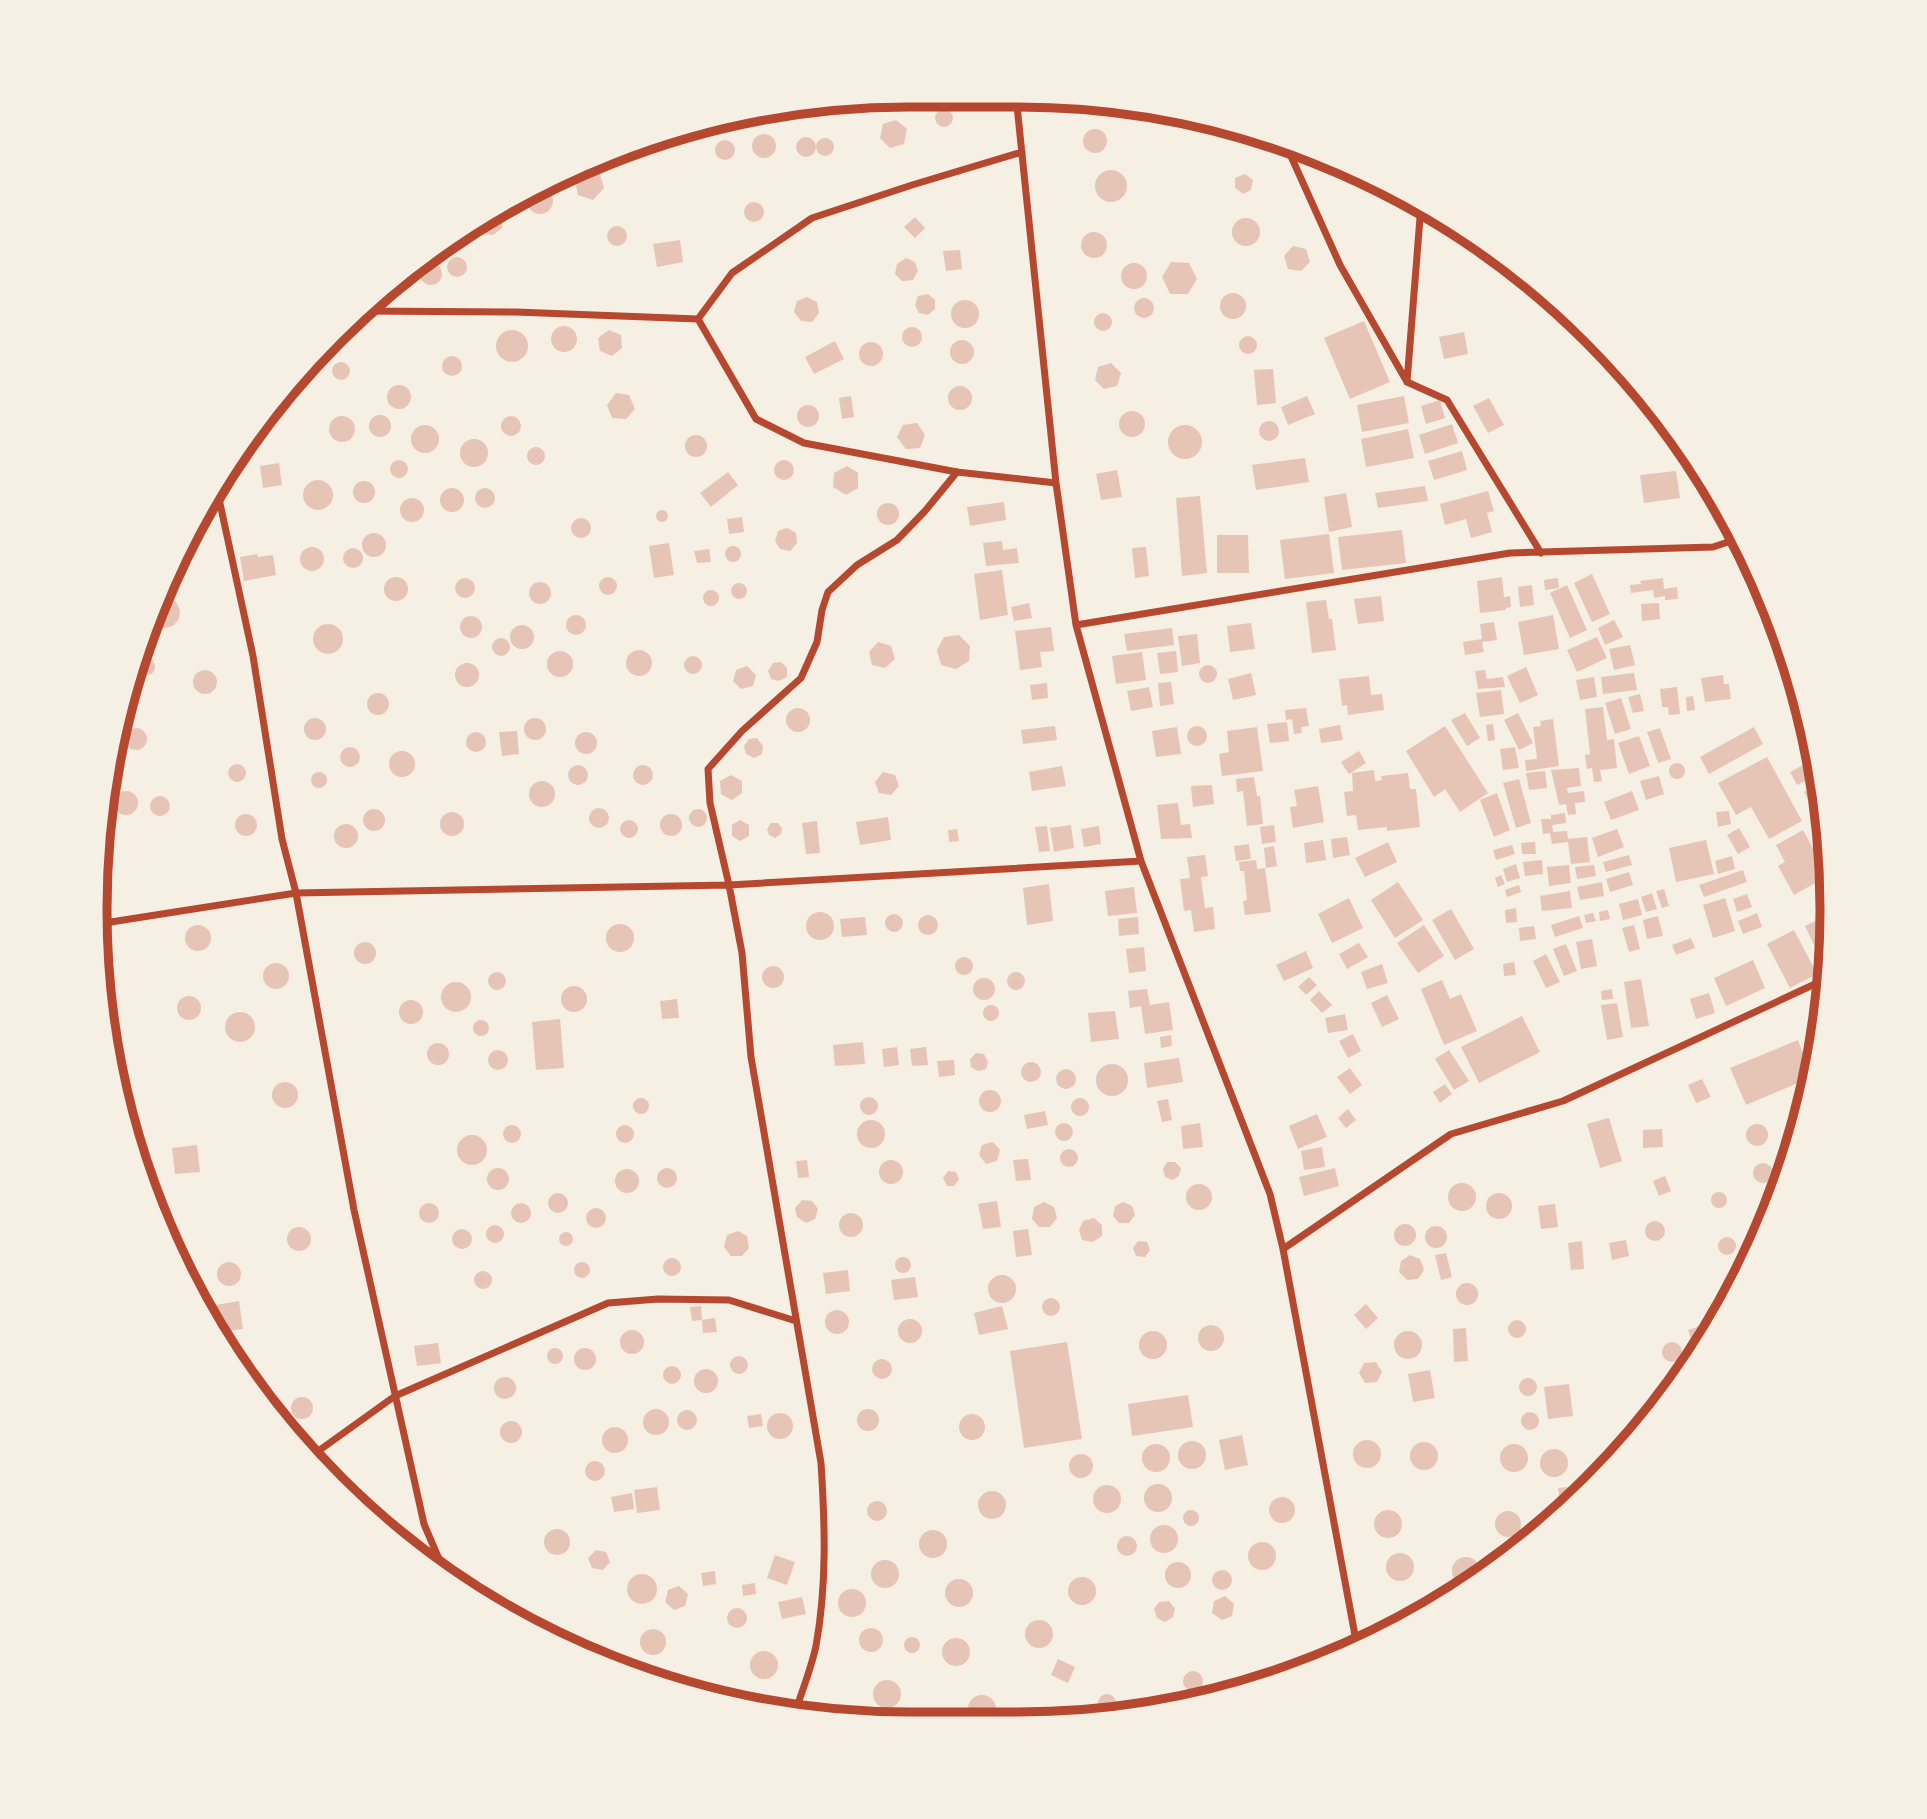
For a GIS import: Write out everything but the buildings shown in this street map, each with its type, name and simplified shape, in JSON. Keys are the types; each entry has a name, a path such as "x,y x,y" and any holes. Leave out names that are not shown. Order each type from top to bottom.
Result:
{"street":[{"path":"1017,107 1056,483 1076,625 1141,861 1270,1194 1283,1249 1355,1637"},
{"path":"698,318 732,274 812,218 1023,152"},
{"path":"1290,154 1340,265 1407,382 1447,400 1541,552"},
{"path":"1407,382 1420,215"},
{"path":"375,311 516,312 698,318"},
{"path":"698,318 756,419 804,443 957,472 1056,483"},
{"path":"798,1704 815,1648 824,1583 825,1520 821,1463 751,1057 742,953 710,803 708,769 742,731 802,678 817,642 828,592 857,565 897,540 957,472"},
{"path":"219,500 253,656 282,839 296,893 354,1210 424,1524 440,1560"},
{"path":"1076,625 1510,553 1713,547 1730,541"},
{"path":"107,922 296,893 729,885 1141,861"},
{"path":"1283,1249 1451,1134 1563,1101 1817,983"},
{"path":"318,1451 396,1396 608,1303 658,1299 729,1300 796,1321"}]}
